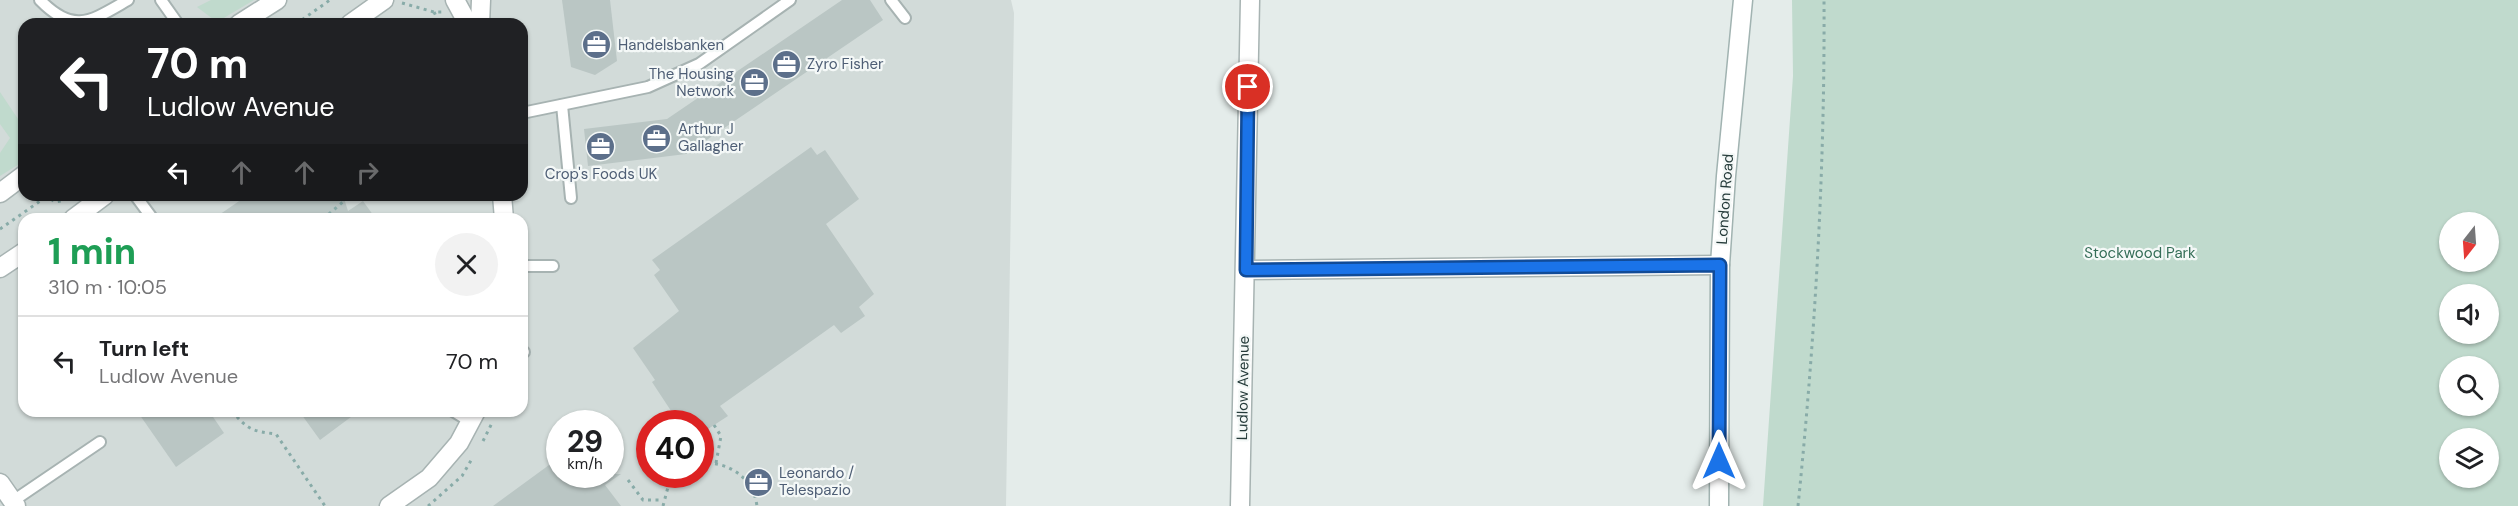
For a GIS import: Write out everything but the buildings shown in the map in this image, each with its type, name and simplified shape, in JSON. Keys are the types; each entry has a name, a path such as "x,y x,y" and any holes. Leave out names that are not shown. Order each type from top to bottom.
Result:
{"street":[{"path":"248,18 277,0"},
{"path":"358,18 384,0"},
{"path":"455,0 465,18"},
{"path":"480,18 481,0"},
{"name":"Ludlow Avenue","path":"1240,506 1250,0"},
{"name":"London Road","path":"1719,506 1720,265 1743,0"},
{"path":"0,192 18,179"},
{"path":"81,213 97,201"},
{"path":"0,268 18,256"},
{"path":"1246,270 1720,265"},
{"path":"389,506 429,478 459,443 472,417"},
{"path":"0,483 15,504"}],"lane":[{"path":"40,0 55,16 61,18"},
{"path":"95,18 128,0"},
{"path":"161,0 174,18"},
{"path":"528,112 648,87 699,64 790,0"},
{"path":"891,0 905,18"},
{"path":"562,105 571,198"},
{"path":"528,266 553,266"},
{"path":"15,504 100,442"}],"path":[{"path":"304,18 330,0"},
{"path":"1798,506 1817,292 1825,109 1824,0"},
{"path":"434,12 437,18"},
{"path":"22,213 39,201"},
{"path":"330,213 344,201"},
{"path":"0,229 18,216"},
{"path":"237,417 245,427 256,432 276,434 325,506"},
{"path":"714,425 721,436 716,463 730,467 743,476 752,488 757,506"},
{"path":"628,480 643,500 663,500"},
{"path":"663,506 668,488"}],"shaded area":[{"path":"0,0 1011,0 1014,13 1006,506 0,506"}],"green space":[{"path":"211,0 254,0 224,18 212,18 197,7"},
{"name":"Stockwood Park","path":"1792,0 2518,0 2518,506 1763,506 1793,76"},
{"path":"0,92 18,119 18,165 0,176 0,153 10,138 0,124"}],"place":[{"name":"Handelsbanken","path":"597,45"},
{"name":"Zyro Fisher","path":"786,64"},
{"name":"The Housing Network","path":"755,83"},
{"name":"Arthur J Gallagher","path":"657,138"},
{"name":"Crop's Foods UK","path":"601,147"},
{"name":"Leonardo / Telespazio","path":"758,482"}],"route":[{"path":"1248,87 1246,270 1720,265 1719,461"}]}
